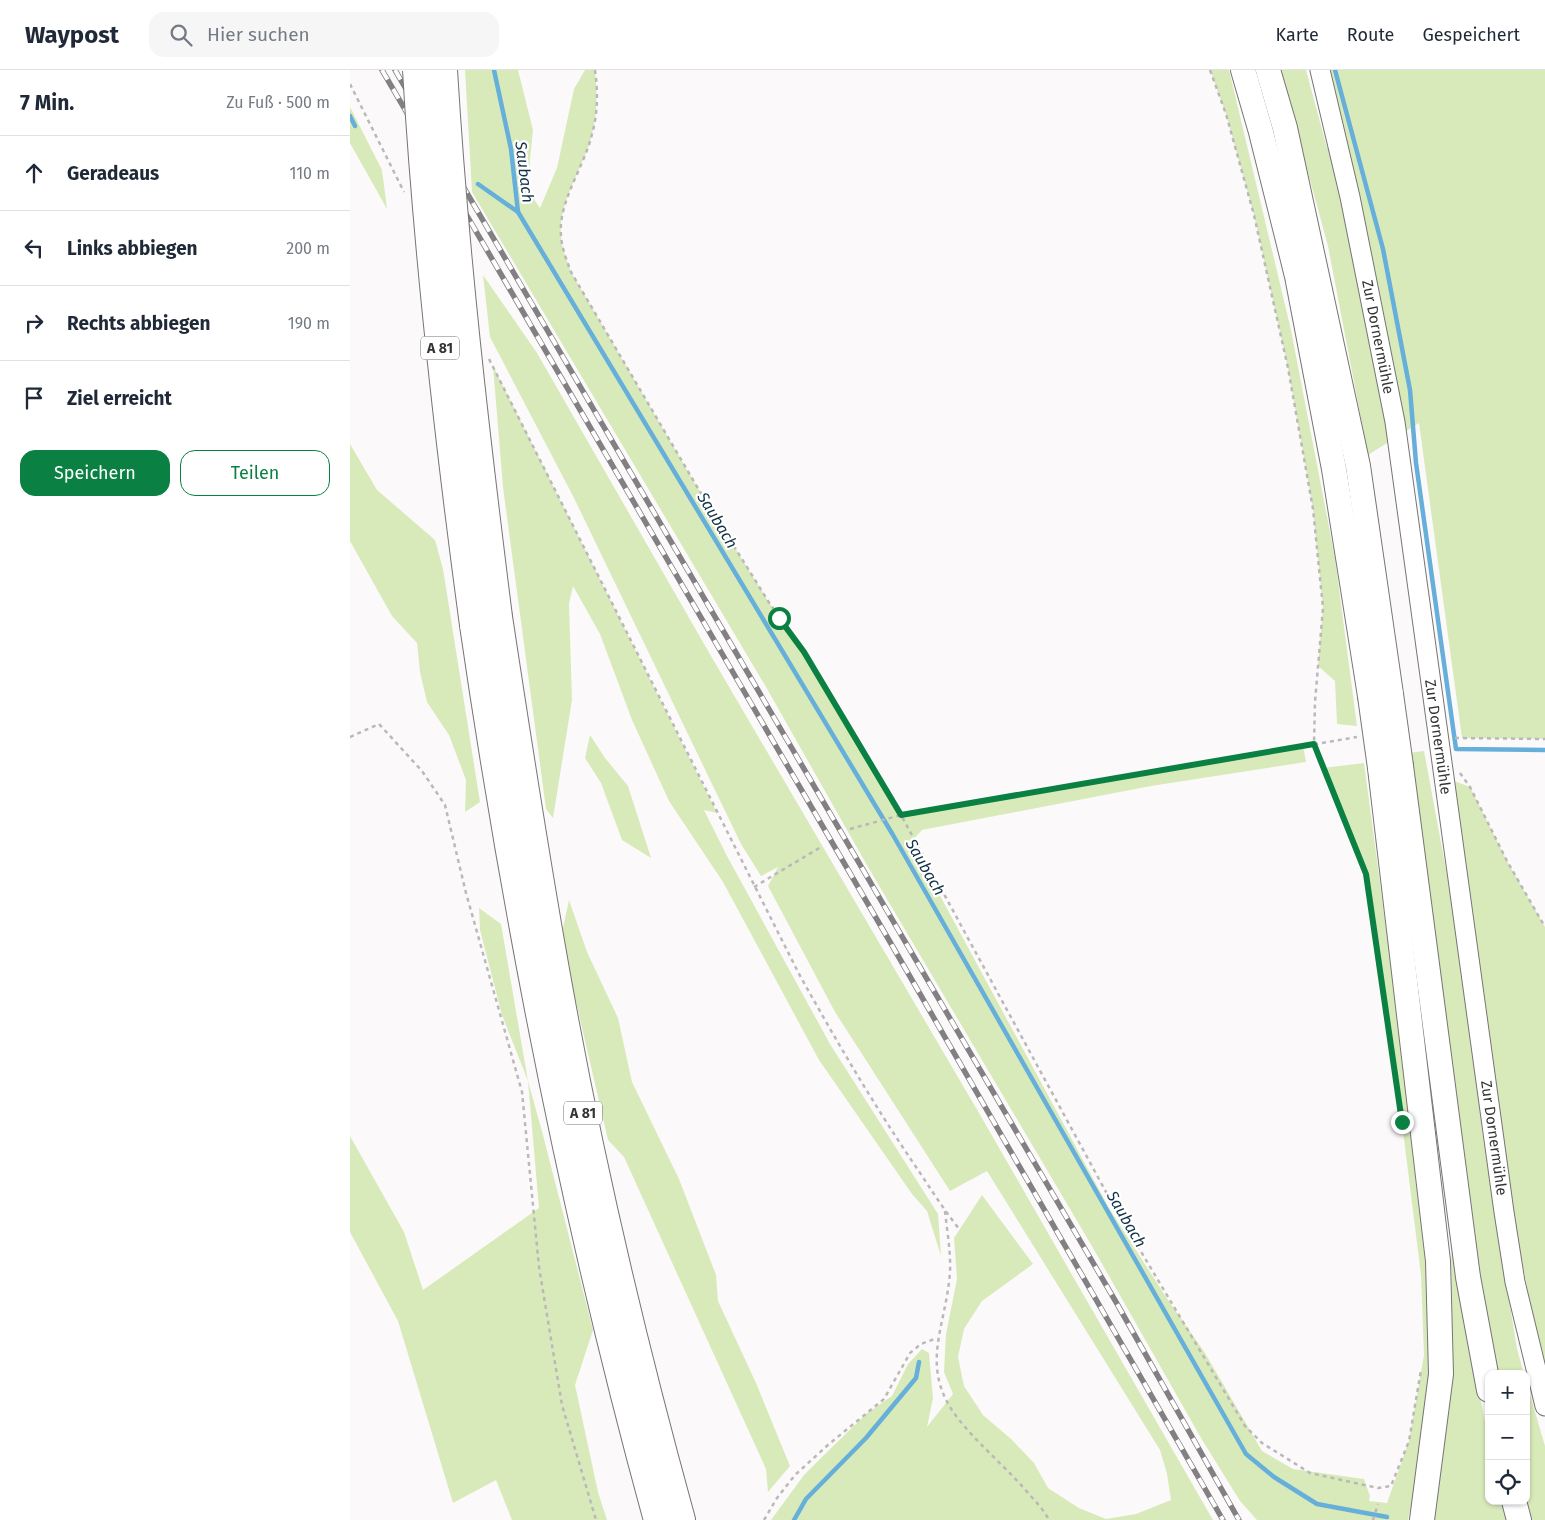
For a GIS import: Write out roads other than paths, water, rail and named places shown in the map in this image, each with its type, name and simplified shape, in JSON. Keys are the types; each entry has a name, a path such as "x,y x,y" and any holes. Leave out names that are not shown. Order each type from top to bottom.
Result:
{"highway":[{"name":"A 81","path":"417,70 428,222 443,382 486,621 576,1077 622,1289 681,1520"},
{"name":"A 81","path":"443,70 450,176 476,438 492,751 528,949 564,1128 600,1293 658,1520"}],"main road":[{"path":"1243,70 1262,132 1297,276 1334,469 1381,695"},
{"path":"1268,70 1287,138 1358,466 1390,767 1468,1278 1485,1370"},
{"path":"1390,767 1438,1261 1441,1374 1422,1520"},
{"path":"1515,1505 1520,1520"}],"street":[{"name":"Zur Dornermühle","path":"1320,70 1350,197 1395,422 1504,1212 1515,1282 1545,1406"}],"waterway":[{"name":"Saubach","path":"494,70 511,149 518,212 893,835 1246,1454 1274,1477 1317,1504 1387,1517"},
{"path":"1335,70 1383,249 1410,390 1416,463 1456,749 1545,750"},
{"path":"350,116 355,126"},
{"path":"478,184 518,212"},
{"path":"794,1520 806,1499 866,1438 916,1378 919,1362"}],"railway":[{"path":"382,70 893,947 1223,1520"},
{"path":"395,70 1116,1302 1239,1520"}]}
